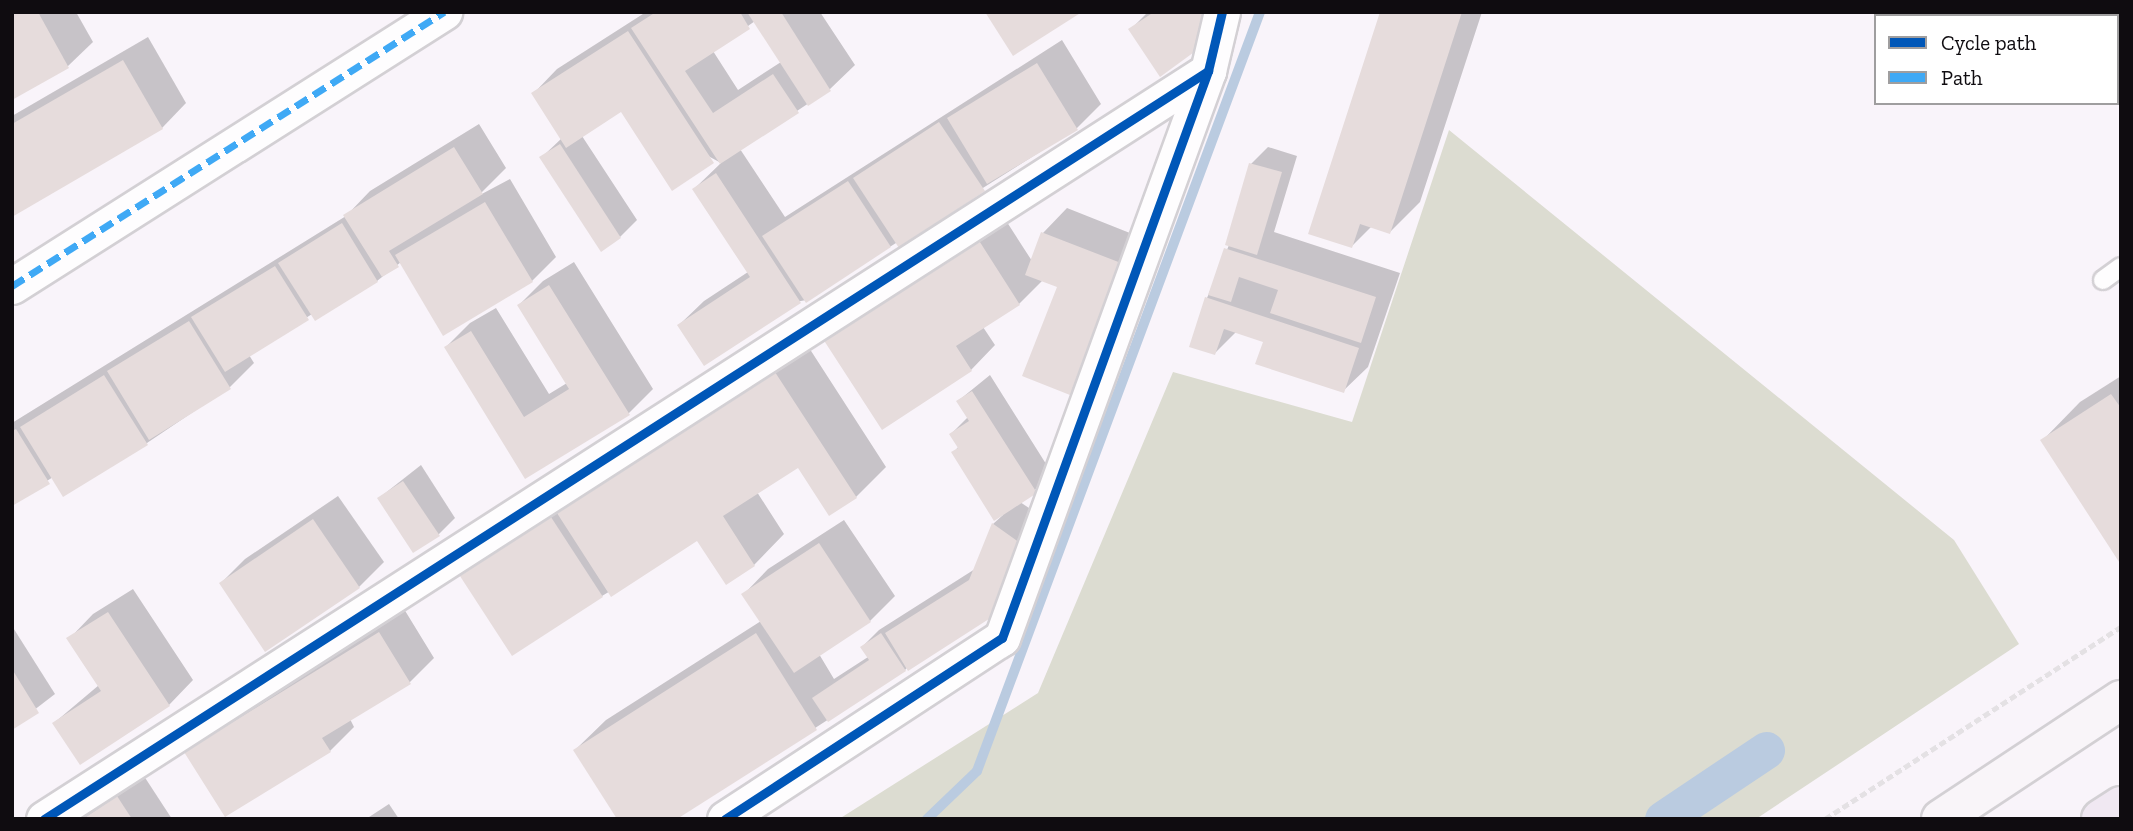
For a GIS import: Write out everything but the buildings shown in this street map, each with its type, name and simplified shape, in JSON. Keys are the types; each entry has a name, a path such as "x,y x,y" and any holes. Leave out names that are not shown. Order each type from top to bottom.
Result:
{"highway":[{"path":"2101,819 2121,806"}],"main road":[{"path":"1941,819 2121,700"}],"street":[{"path":"12,286 444,12"},
{"path":"725,819 1002,638 1208,71 1222,12"},
{"path":"44,819 1208,71"}],"lane":[{"path":"2103,279 2121,267"}],"path":[{"path":"1825,819 2121,627"}],"shaded area":[{"path":"1449,130 1954,540 2019,644 1756,819 839,819 1038,693 1173,372 1352,422"}],"waterway":[{"path":"927,819 977,771 1260,12"},
{"path":"1663,819 1766,750"}],"marked path":[{"path":"12,286 444,12"}],"cycle path":[{"path":"725,819 1002,638 1208,71 1222,12"},
{"path":"44,819 1208,71"}]}
